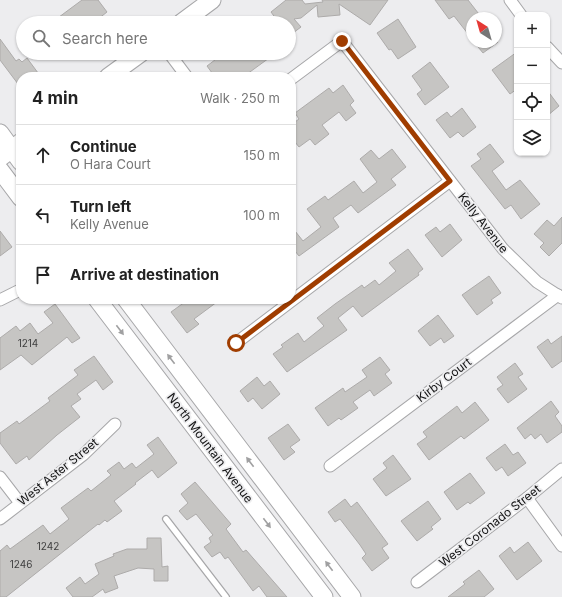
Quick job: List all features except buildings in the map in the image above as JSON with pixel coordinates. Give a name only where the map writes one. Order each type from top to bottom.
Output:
[{"type":"main road","points":[[190,16],[212,0]]},
{"type":"main road","points":[[115,72],[131,60]]},
{"type":"main road","points":[[0,133],[13,153]]},
{"type":"main road","points":[[0,170],[16,191]]},
{"type":"main road","name":"North Mountain Avenue","points":[[101,304],[324,597]]},
{"type":"main road","name":"North Mountain Avenue","points":[[130,304],[352,597]]},
{"type":"street","points":[[513,1],[519,12]]},
{"type":"street","name":"Kelly Avenue","points":[[296,76],[342,41],[508,255],[537,282],[560,296]]},
{"type":"street","points":[[548,48],[562,63]]},
{"type":"street","points":[[174,60],[183,72]]},
{"type":"street","points":[[296,298],[450,181]]},
{"type":"street","points":[[0,300],[16,292]]},
{"type":"street","name":"Kirby Court","points":[[330,466],[560,296]]},
{"type":"street","points":[[236,343],[288,304]]},
{"type":"street","name":"West Aster Street","points":[[0,519],[83,455],[115,424]]},
{"type":"street","name":"West Coronado Street","points":[[417,582],[527,498],[562,469]]},
{"type":"street","points":[[0,477],[20,503]]},
{"type":"street","points":[[527,498],[562,546]]},
{"type":"lane","points":[[166,519],[226,597]]},
{"type":"route","points":[[236,343],[450,181],[342,41]]}]
